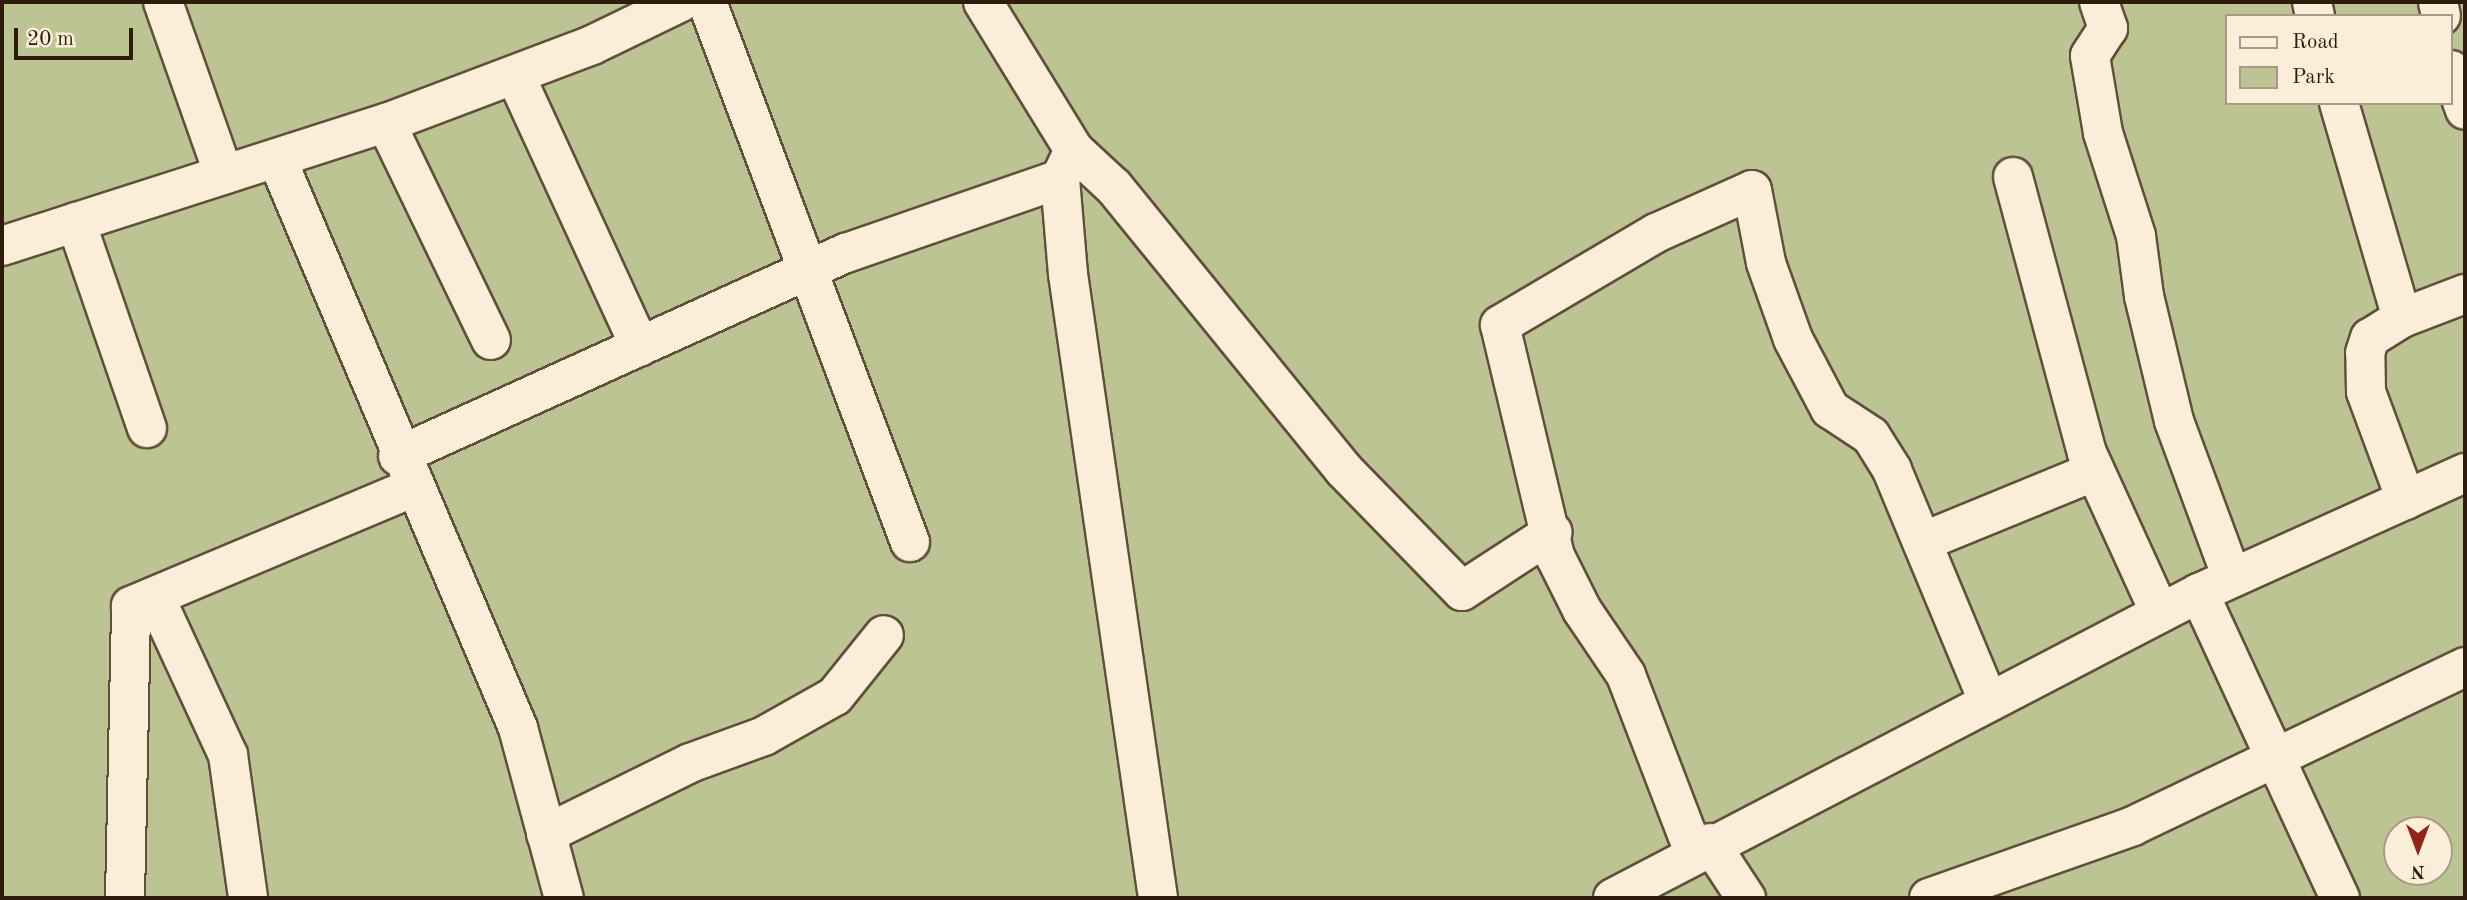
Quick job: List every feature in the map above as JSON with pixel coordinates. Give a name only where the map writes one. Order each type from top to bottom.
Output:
[{"type":"street","points":[[163,2],[224,175]]},
{"type":"street","points":[[2,246],[386,123],[515,75],[681,2]]},
{"type":"street","points":[[706,2],[910,542]]},
{"type":"street","points":[[983,2],[1067,164],[1068,274],[1158,898]]},
{"type":"street","points":[[2099,2],[2108,28],[2090,56],[2103,133],[2136,236],[2144,296],[2216,585],[2278,758],[2339,898]]},
{"type":"street","points":[[515,75],[640,347]]},
{"type":"street","points":[[2453,76],[2465,110]]},
{"type":"street","points":[[2340,105],[2402,318]]},
{"type":"street","points":[[386,123],[491,340]]},
{"type":"street","points":[[276,159],[377,392],[405,472],[518,728],[564,898]]},
{"type":"street","points":[[125,898],[131,606],[155,597],[405,472],[640,347],[808,270],[1067,164],[1114,187],[1344,470],[1462,591],[1553,532]]},
{"type":"street","points":[[2013,177],[2093,472],[2160,613]]},
{"type":"street","points":[[1746,898],[1703,849],[1626,675],[1583,610],[1555,556],[1553,532],[1500,324],[1656,233],[1752,190],[1766,263],[1793,339],[1830,409],[1871,436],[1922,542],[1988,701]]},
{"type":"street","points":[[76,222],[148,428]]},
{"type":"street","points":[[2406,500],[2366,391],[2371,338],[2402,318],[2465,294]]},
{"type":"street","points":[[1922,542],[2093,472]]},
{"type":"street","points":[[1613,898],[2216,585],[2465,473]]},
{"type":"street","points":[[155,597],[228,755],[248,898]]},
{"type":"street","points":[[546,834],[690,764],[764,736],[835,696],[884,635]]},
{"type":"street","points":[[1928,898],[2133,826],[2465,667]]},
{"type":"green space","points":[[2,2],[2465,2],[2465,898],[2,898]]}]
